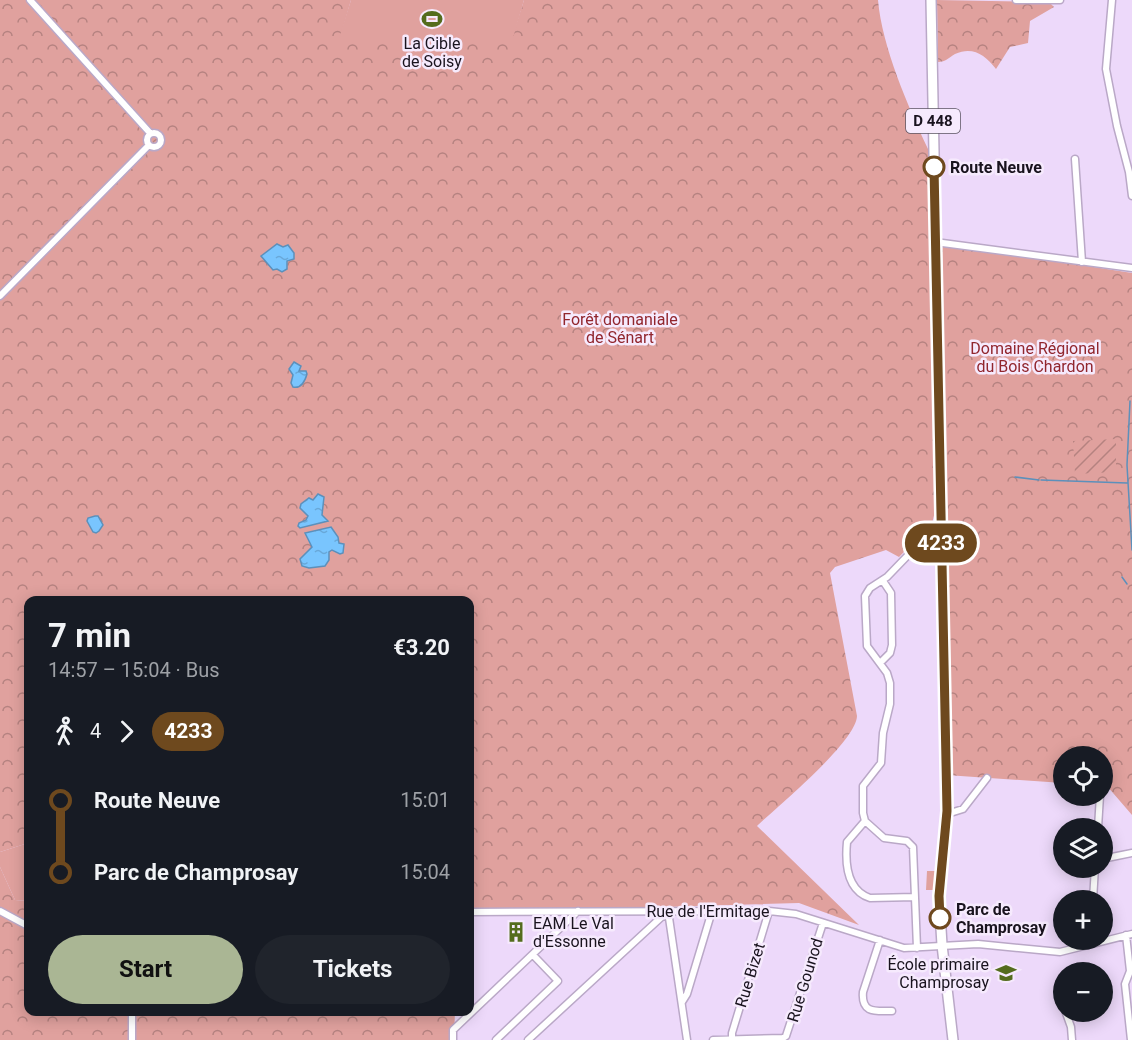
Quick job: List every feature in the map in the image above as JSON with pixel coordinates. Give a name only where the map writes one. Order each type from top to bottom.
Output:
[{"type":"main road","name":"D 448","points":[[932,0],[947,814],[939,896],[953,1040]]},
{"type":"street","points":[[30,0],[150,133],[158,133],[161,140],[158,146],[149,145]]},
{"type":"street","points":[[1016,0],[1060,0]]},
{"type":"street","points":[[1112,0],[1107,69],[1132,196]]},
{"type":"street","points":[[149,145],[146,139],[150,133]]},
{"type":"street","points":[[0,296],[149,145]]},
{"type":"street","points":[[1075,159],[1082,262]]},
{"type":"street","points":[[935,242],[1132,268]]},
{"type":"street","points":[[917,948],[913,847],[907,841],[884,838],[865,821],[863,813],[863,786],[881,763],[883,733],[889,710],[889,678],[867,646],[865,596],[870,588],[883,581],[941,521]]},
{"type":"street","points":[[880,663],[890,653],[892,645],[891,592],[883,581]]},
{"type":"street","points":[[947,814],[963,809],[987,778]]},
{"type":"street","points":[[865,821],[847,842],[848,875],[853,886],[870,898],[915,897]]},
{"type":"street","points":[[1113,857],[1132,853]]},
{"type":"street","points":[[0,911],[24,924]]},
{"type":"street","points":[[474,1010],[578,911]]},
{"type":"street","points":[[668,911],[687,1040]]},
{"type":"street","points":[[528,1040],[668,911]]},
{"type":"street","points":[[681,1003],[687,994],[712,911]]},
{"type":"street","name":"Rue de l'Ermitage","points":[[474,912],[769,911],[796,914],[904,948],[978,944],[1060,952],[1066,950]]},
{"type":"street","name":"Rue Bizet","points":[[732,1040],[732,1033],[769,911]]},
{"type":"street","name":"Rue Gounod","points":[[732,1040],[786,1036],[823,923]]},
{"type":"street","points":[[1129,935],[1130,971],[1125,984],[1131,1040]]},
{"type":"street","name":"Rue de l'Ermitage","points":[[1113,938],[1129,935]]},
{"type":"street","points":[[880,940],[862,1000],[868,1009],[873,1011],[892,1011]]},
{"type":"street","points":[[496,1040],[558,981],[533,955]]},
{"type":"street","points":[[132,1016],[132,1040]]},
{"type":"street","points":[[453,1040],[453,1030],[468,1016]]},
{"type":"street","points":[[1069,1022],[1072,1040]]},
{"type":"street","points":[[713,1040],[732,1040]]},
{"type":"green space","name":"Forêt domaniale de Sénart","points":[[0,0],[351,0],[340,38],[512,38],[524,0],[878,0],[880,18],[890,56],[928,149],[936,508],[932,523],[899,557],[886,550],[835,567],[830,573],[857,716],[844,741],[830,757],[757,826],[859,925],[799,903],[474,913],[474,596],[24,596],[24,844],[0,852]]},
{"type":"green space","name":"La Cible de Soisy","points":[[351,0],[524,0],[513,38],[339,38]]},
{"type":"green space","points":[[937,0],[1049,2],[1054,7],[1030,21],[1028,43],[1010,47],[996,69],[983,56],[967,51],[938,62]]},
{"type":"green space","name":"Domaine Régional du Bois Chardon","points":[[935,242],[1132,273],[1132,815],[1113,793],[1113,746],[1053,746],[1053,782],[946,775]]},
{"type":"green space","points":[[1116,439],[1116,472],[1075,474],[1073,441]]},
{"type":"green space","points":[[24,844],[24,901],[15,900],[0,867],[0,852]]},
{"type":"green space","points":[[0,867],[15,900],[24,901],[24,1016],[455,1016],[454,1040],[0,1040]]},
{"type":"green space","points":[[927,871],[935,871],[935,890],[926,890]]},
{"type":"water","points":[[277,244],[283,247],[288,245],[294,253],[294,259],[287,261],[287,269],[282,272],[277,269],[273,270],[261,256]]},
{"type":"water","points":[[294,362],[301,366],[299,371],[306,371],[307,374],[298,387],[293,387],[291,383],[293,375],[289,369]]},
{"type":"water","points":[[318,494],[324,497],[322,515],[328,521],[300,528],[299,523],[306,520],[308,516],[300,508],[301,504],[309,498],[313,500]]},
{"type":"water","points":[[98,516],[103,525],[96,533],[87,521],[88,518]]},
{"type":"water","points":[[331,527],[339,543],[344,544],[343,553],[332,550],[329,552],[329,560],[325,566],[309,568],[302,566],[300,559],[312,547],[305,533]]},
{"type":"waterway","points":[[1130,401],[1127,465],[1132,550]]},
{"type":"waterway","points":[[1015,477],[1039,480]]},
{"type":"waterway","points":[[1041,480],[1127,483]]},
{"type":"waterway","points":[[1122,577],[1127,584]]},
{"type":"bus line","name":"4233","points":[[934,167],[947,811],[939,896],[940,918]]},
{"type":"place","name":"La Cible de Soisy","points":[[432,19]]},
{"type":"place","name":"Route Neuve","points":[[934,167]]},
{"type":"place","name":"Parc de Champrosay","points":[[940,918]]},
{"type":"place","name":"EAM Le Val d'Essonne","points":[[516,932]]},
{"type":"place","name":"École primaire Champrosay","points":[[1006,973]]}]
